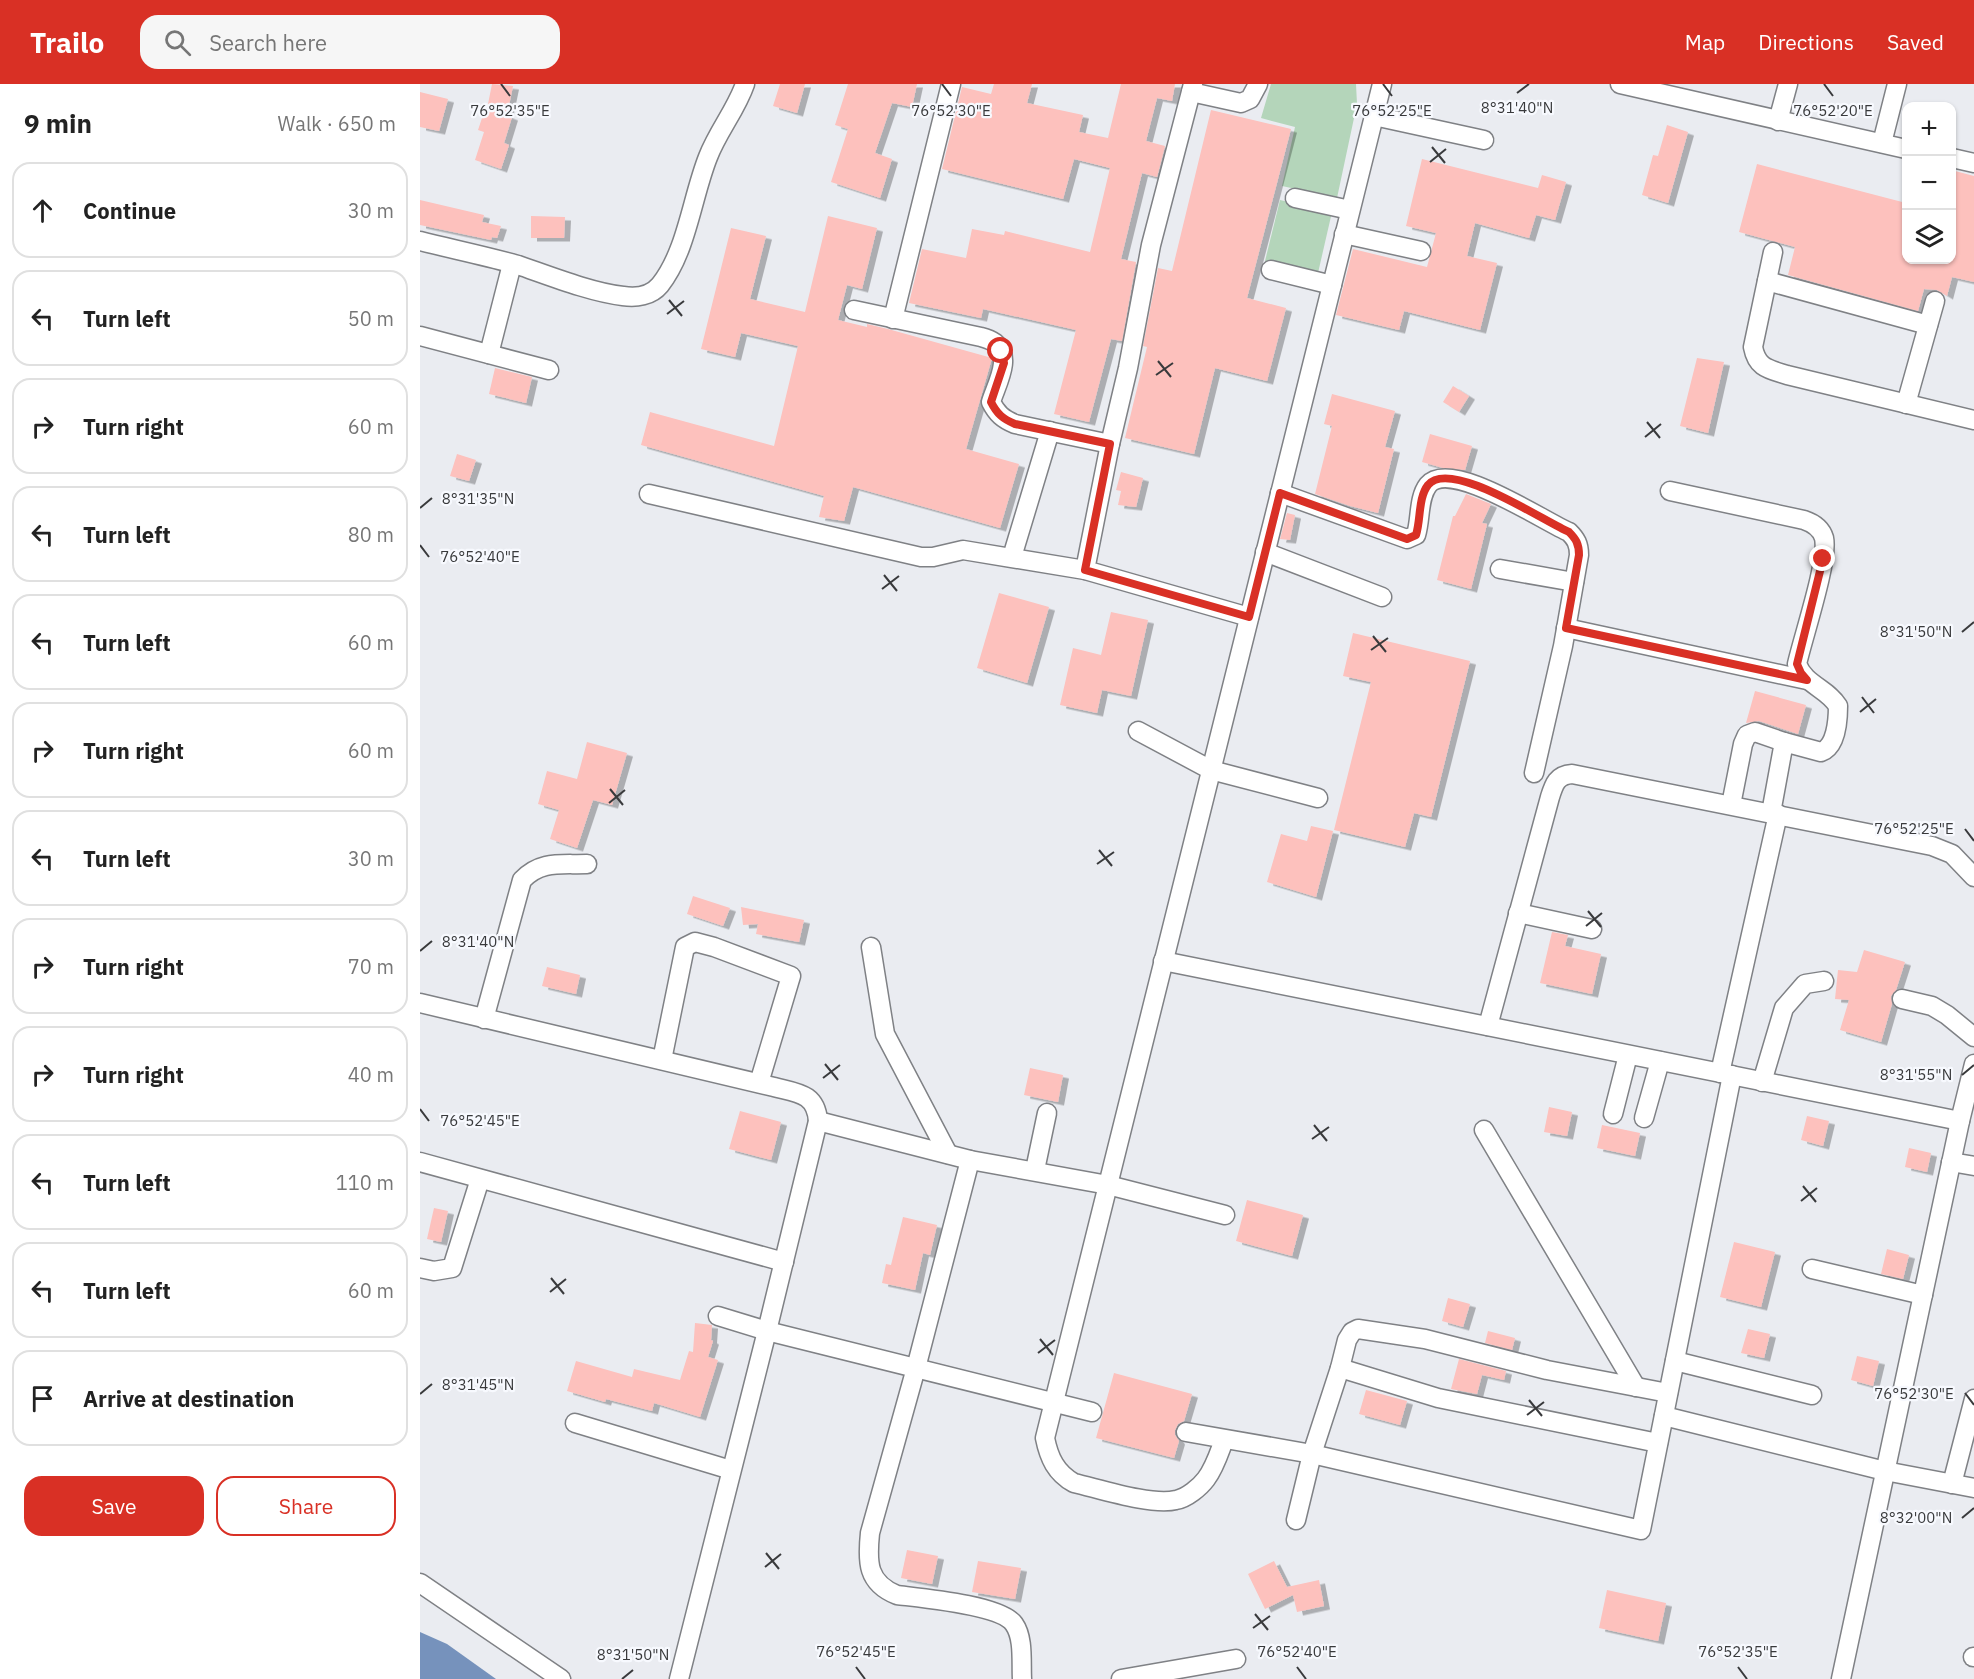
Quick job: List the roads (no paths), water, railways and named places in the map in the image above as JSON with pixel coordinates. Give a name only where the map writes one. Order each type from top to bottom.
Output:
[{"type":"street","points":[[420,241],[512,264],[606,293],[624,297],[643,296],[658,287],[669,272],[708,156],[739,101],[745,84]]},
{"type":"street","points":[[893,319],[951,84]]},
{"type":"street","points":[[1085,570],[1128,368],[1151,245],[1192,88],[1241,104],[1250,99],[1258,84]]},
{"type":"street","points":[[1224,1440],[1212,1469],[1195,1490],[1177,1500],[1156,1501],[1074,1483],[1062,1476],[1053,1464],[1045,1438],[1382,84]]},
{"type":"street","points":[[1620,84],[1902,148]]},
{"type":"street","points":[[1778,121],[1788,84]]},
{"type":"street","points":[[1882,143],[1897,84]]},
{"type":"street","points":[[1374,116],[1484,140]]},
{"type":"street","points":[[1956,159],[1974,163]]},
{"type":"street","points":[[1295,198],[1350,210]]},
{"type":"street","points":[[1344,234],[1421,251]]},
{"type":"street","points":[[1773,252],[1754,347],[1755,358],[1761,365],[1787,375],[1974,420]]},
{"type":"street","points":[[489,354],[512,264]]},
{"type":"street","points":[[1271,270],[1332,285]]},
{"type":"street","points":[[1767,281],[1928,325]]},
{"type":"street","points":[[1906,404],[1935,301]]},
{"type":"street","points":[[854,310],[981,337],[995,343],[1001,351],[1004,363],[991,402],[996,412],[1015,424],[1110,444]]},
{"type":"street","points":[[420,336],[549,370]]},
{"type":"street","points":[[1012,557],[1050,431]]},
{"type":"street","points":[[1280,493],[1407,539],[1416,535],[1423,493],[1430,482],[1446,478],[1457,479],[1483,488],[1569,532],[1576,538],[1579,546],[1566,628],[1534,773]]},
{"type":"street","points":[[1670,491],[1804,520],[1820,530],[1823,537],[1823,559],[1797,664],[1807,680],[1826,693],[1838,706],[1831,744],[1827,750],[1821,752],[1755,732],[1747,735],[1743,744],[1731,805]]},
{"type":"street","points":[[649,494],[921,557],[933,557],[963,549],[1085,570],[1249,617]]},
{"type":"street","points":[[1265,552],[1382,597]]},
{"type":"street","points":[[1500,569],[1574,582]]},
{"type":"street","points":[[1566,628],[1807,680]]},
{"type":"street","points":[[1138,731],[1211,770],[1318,798]]},
{"type":"street","points":[[1186,1432],[1312,1454],[1641,1530],[1675,1361],[1775,814],[1784,742]]},
{"type":"street","points":[[1488,1026],[1550,797],[1559,777],[1572,774],[1932,846],[1952,854],[1974,877]]},
{"type":"street","points":[[484,1019],[522,880],[532,870],[548,865],[587,864]]},
{"type":"street","points":[[1518,913],[1592,929]]},
{"type":"street","points":[[662,1060],[685,947],[695,942],[791,976],[759,1083]]},
{"type":"street","points":[[871,947],[885,1034],[948,1154]]},
{"type":"street","points":[[1164,961],[1960,1121]]},
{"type":"street","points":[[1762,1082],[1784,1008],[1805,984],[1824,981]]},
{"type":"street","points":[[1902,999],[1932,1006],[1974,1037]]},
{"type":"street","points":[[420,1003],[800,1094],[810,1099],[817,1111],[818,1121],[784,1262],[679,1679]]},
{"type":"street","points":[[1613,1114],[1628,1054]]},
{"type":"street","points":[[1644,1118],[1660,1061]]},
{"type":"street","points":[[1841,1679],[1974,1064]]},
{"type":"street","points":[[1035,1170],[1047,1113]]},
{"type":"street","points":[[818,1121],[970,1160],[1108,1185],[1225,1215]]},
{"type":"street","points":[[1484,1130],[1636,1387]]},
{"type":"street","points":[[970,1160],[870,1533],[869,1567],[876,1581],[886,1590],[897,1595],[991,1610],[1006,1616],[1014,1624],[1019,1635],[1027,1678]]},
{"type":"street","points":[[420,1162],[784,1262]]},
{"type":"street","points":[[1951,1162],[1974,1166]]},
{"type":"street","points":[[420,1268],[435,1271],[452,1268],[480,1179]]},
{"type":"street","points":[[1812,1269],[1923,1295]]},
{"type":"street","points":[[718,1316],[767,1331],[1092,1412]]},
{"type":"street","points":[[1296,1520],[1312,1454],[1347,1340],[1352,1332],[1358,1329],[1425,1339],[1546,1370],[1668,1393]]},
{"type":"street","points":[[1675,1361],[1812,1395]]},
{"type":"street","points":[[1340,1368],[1438,1398],[1658,1443]]},
{"type":"street","points":[[1952,1484],[1974,1399]]},
{"type":"street","points":[[1664,1416],[1885,1471],[1974,1488]]},
{"type":"street","points":[[575,1423],[731,1470]]},
{"type":"street","points":[[420,1583],[561,1679]]},
{"type":"street","points":[[1121,1679],[1236,1659]]},
{"type":"water","points":[[420,1632],[447,1644],[496,1679],[420,1679]]}]
